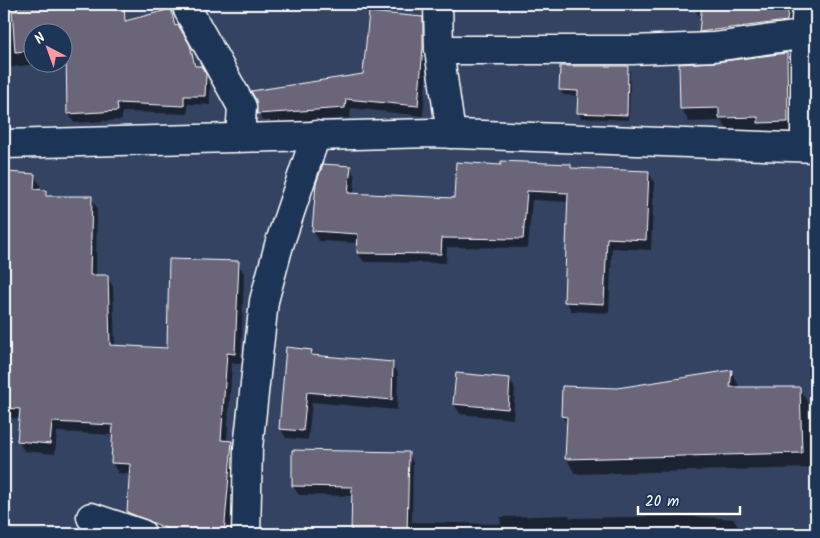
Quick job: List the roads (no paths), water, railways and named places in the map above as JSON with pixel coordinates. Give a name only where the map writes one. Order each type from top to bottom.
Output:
[{"type":"street","points":[[438,4],[439,50],[451,134]]},
{"type":"street","points":[[4,144],[316,135],[451,134],[810,148],[810,34],[807,4]]},
{"type":"street","points":[[188,10],[242,106],[240,138]]},
{"type":"street","points":[[439,50],[632,50],[714,47],[810,34]]},
{"type":"street","points":[[246,534],[248,448],[264,301],[279,245],[316,135]]},
{"type":"street","points":[[91,517],[142,534]]}]
